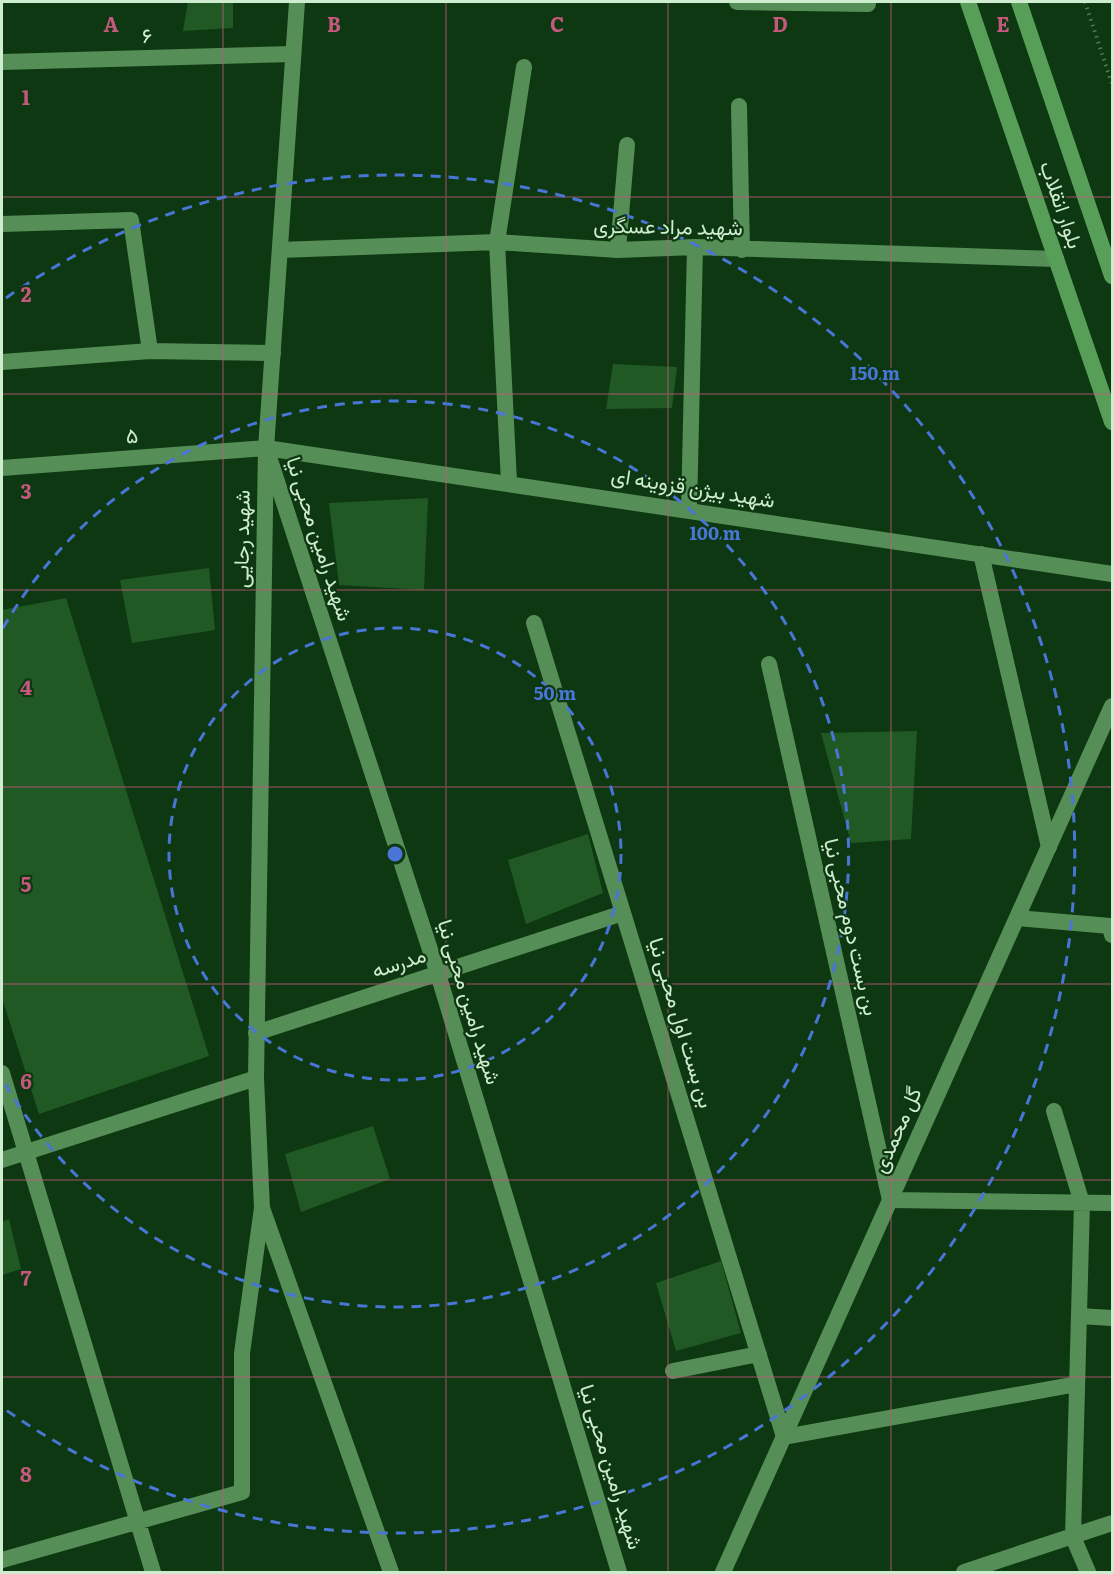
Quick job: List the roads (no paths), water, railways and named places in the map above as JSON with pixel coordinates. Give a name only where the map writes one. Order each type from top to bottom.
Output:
[{"type":"main road","name":"بلوار انقلاب","points":[[969,2],[1113,422]]},
{"type":"main road","name":"بلوار انقلاب","points":[[1019,2],[1113,276]]},
{"type":"street","name":"شهید رجایی","points":[[262,1208],[256,1033],[266,448],[297,2]]},
{"type":"street","points":[[737,2],[868,4]]},
{"type":"street","name":"۶","points":[[2,62],[293,54]]},
{"type":"street","points":[[509,482],[497,242],[524,67]]},
{"type":"street","points":[[739,106],[742,250]]},
{"type":"street","points":[[618,250],[627,145]]},
{"type":"street","points":[[2,224],[131,220],[150,351]]},
{"type":"street","name":"شهید مراد عسگری","points":[[280,250],[497,242],[618,250],[695,247],[1056,259]]},
{"type":"street","points":[[689,510],[695,247]]},
{"type":"street","points":[[2,362],[150,351],[273,353]]},
{"type":"street","name":"شهید بیژن قزوینه ای","points":[[266,448],[509,482],[1113,574]]},
{"type":"street","name":"۵","points":[[2,468],[266,448]]},
{"type":"street","name":"شهید رامین محبی نیا","points":[[266,448],[438,974],[619,1572]]},
{"type":"street","points":[[981,554],[1049,847]]},
{"type":"street","name":"بن بست اول محبی نیا","points":[[534,623],[784,1437]]},
{"type":"street","name":"بن بست دوم محبی نیا","points":[[768,663],[890,1200]]},
{"type":"street","name":"گل محمدی","points":[[723,1572],[1113,706]]},
{"type":"street","name":"مدرسه","points":[[256,1033],[623,913]]},
{"type":"street","points":[[1017,918],[1110,927],[1113,935]]},
{"type":"street","points":[[2,1073],[153,1572]]},
{"type":"street","points":[[2,1160],[256,1078]]},
{"type":"street","points":[[1054,1111],[1082,1203],[1073,1537],[1088,1572]]},
{"type":"street","points":[[890,1200],[1113,1203]]},
{"type":"street","points":[[2,1560],[242,1492],[242,1353],[262,1208]]},
{"type":"street","points":[[262,1208],[391,1572]]},
{"type":"street","points":[[1079,1316],[1113,1318]]},
{"type":"street","points":[[674,1371],[759,1354]]},
{"type":"street","points":[[784,1437],[1077,1384]]},
{"type":"street","points":[[964,1572],[1113,1523]]}]
